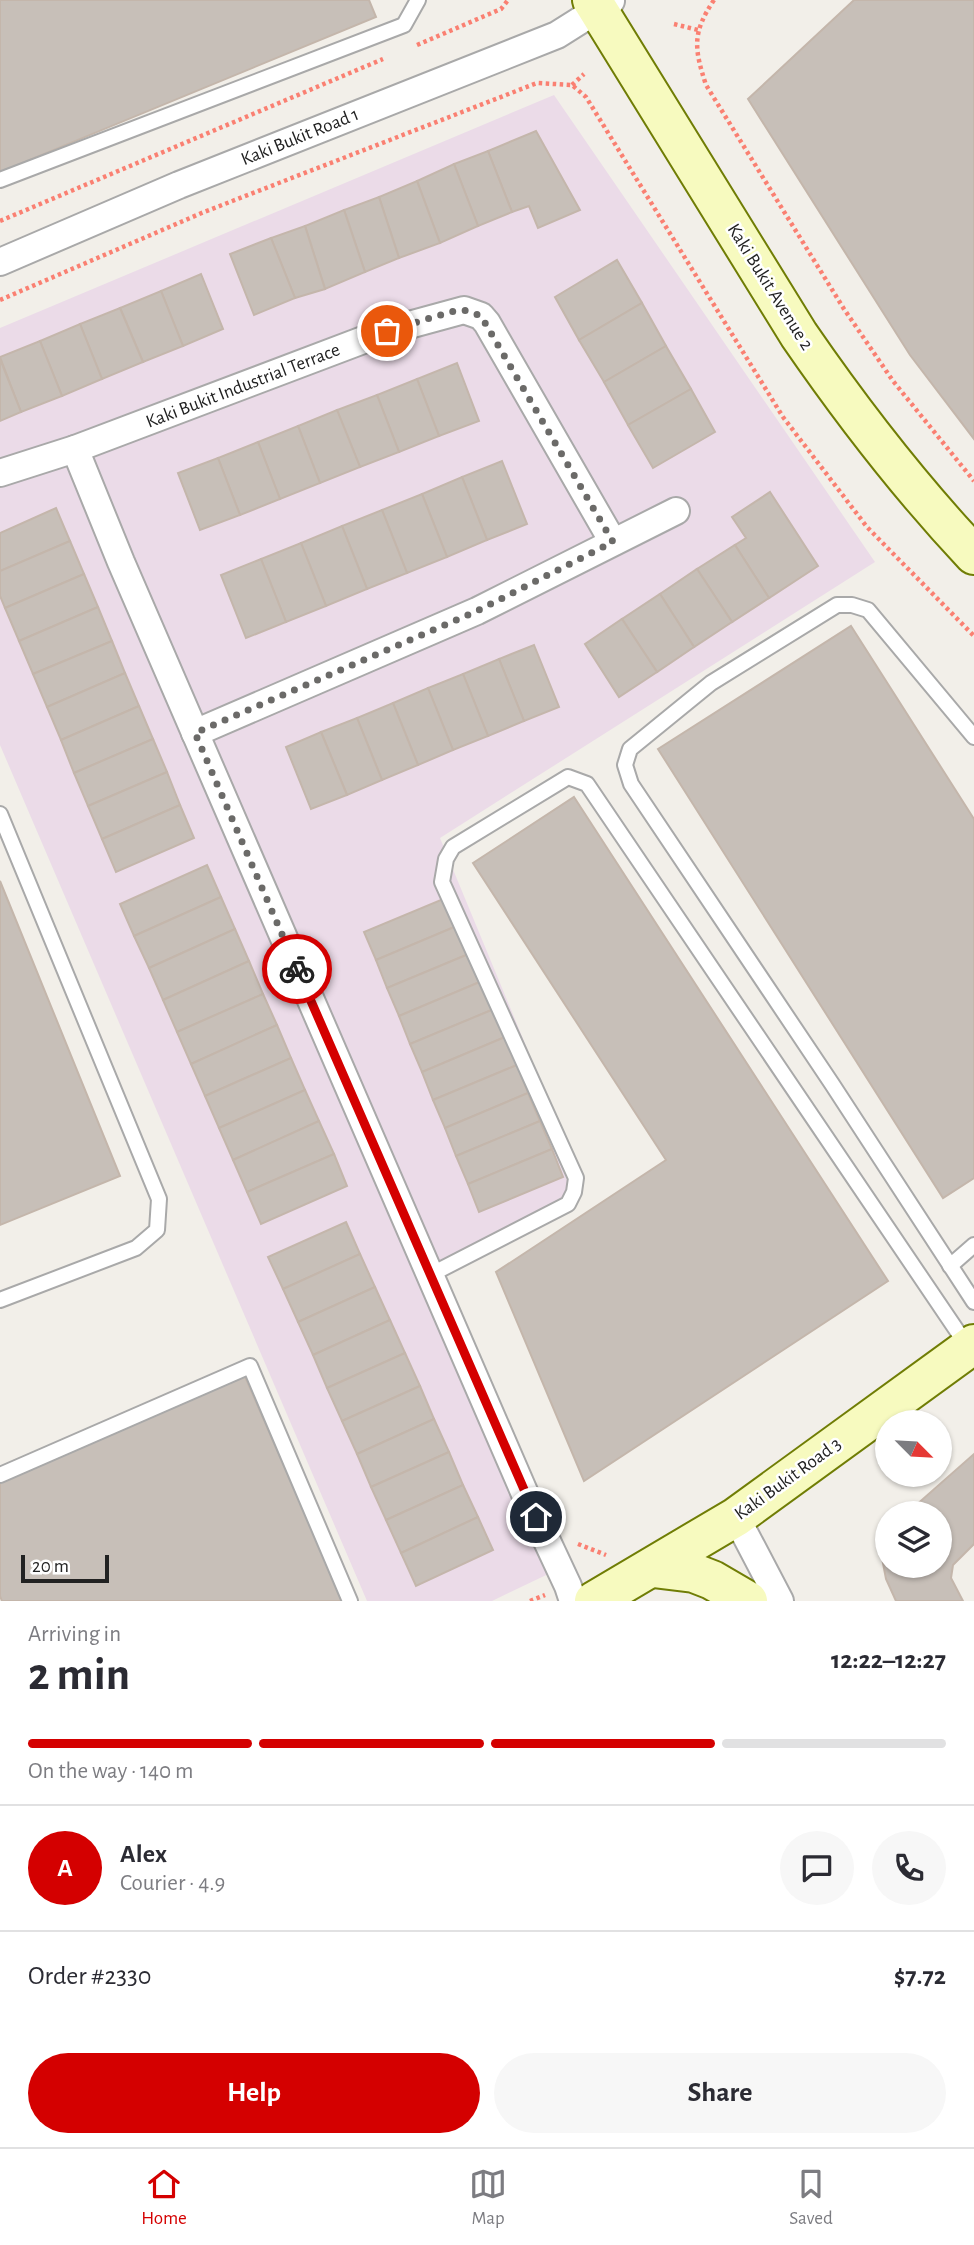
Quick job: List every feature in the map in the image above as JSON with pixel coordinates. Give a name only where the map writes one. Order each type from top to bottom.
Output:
[{"type":"street","name":"Kaki Bukit Road 1","points":[[0,262],[179,185],[557,35],[601,3]]},
{"type":"street","name":"Kaki Bukit Avenue 2","points":[[601,3],[806,346],[936,514],[974,555]]},
{"type":"street","name":"Kaki Bukit Industrial Terrace","points":[[0,473],[75,449],[387,331],[464,310],[481,316],[487,323],[613,542]]},
{"type":"street","points":[[75,449],[195,733],[573,1601]]},
{"type":"street","points":[[195,733],[477,611],[676,511]]},
{"type":"street","name":"Kaki Bukit Road 3","points":[[594,1601],[736,1517],[971,1346]]},
{"type":"street","points":[[736,1517],[780,1601]]},
{"type":"street","points":[[653,1567],[694,1573],[748,1601]]},
{"type":"lane","points":[[0,180],[404,25],[418,0]]},
{"type":"lane","points":[[974,737],[868,610],[852,605],[837,605],[711,683],[630,748],[625,765],[631,784],[974,1302]]},
{"type":"lane","points":[[430,1275],[568,1205],[574,1192],[576,1178],[442,882],[446,859],[453,847],[568,777],[587,784],[971,1346]]},
{"type":"lane","points":[[0,814],[159,1199],[157,1230],[136,1248],[0,1300]]},
{"type":"lane","points":[[950,1266],[974,1245]]},
{"type":"lane","points":[[0,1475],[250,1366],[350,1601]]},
{"type":"path","points":[[411,47],[501,9],[508,0]]},
{"type":"path","points":[[714,0],[698,30],[696,57],[706,85],[879,361],[974,481]]},
{"type":"path","points":[[674,24],[698,30]]},
{"type":"path","points":[[0,221],[386,58]]},
{"type":"path","points":[[572,85],[584,74]]},
{"type":"path","points":[[0,300],[204,212],[537,83],[572,85],[586,97],[783,416],[867,527],[974,636]]},
{"type":"shaded area","points":[[554,95],[875,562],[440,838],[584,1186],[443,1268],[565,1566],[492,1601],[367,1601],[0,745],[0,328]]},
{"type":"building","points":[[0,0],[369,0],[376,17],[0,172]]},
{"type":"building","points":[[854,0],[974,0],[974,439],[910,355],[748,99]]},
{"type":"building","points":[[536,131],[580,210],[538,228],[529,206],[512,212],[488,151]]},
{"type":"building","points":[[488,151],[512,212],[478,226],[454,164]]},
{"type":"building","points":[[454,164],[478,226],[440,243],[417,181]]},
{"type":"building","points":[[417,181],[440,243],[399,258],[379,197]]},
{"type":"building","points":[[379,197],[399,258],[365,272],[344,210]]},
{"type":"building","points":[[344,210],[365,272],[325,289],[305,226]]},
{"type":"building","points":[[305,226],[325,289],[295,298],[271,238]]},
{"type":"building","points":[[271,238],[295,298],[254,315],[230,254]]},
{"type":"building","points":[[617,260],[642,303],[579,340],[555,297]]},
{"type":"building","points":[[201,274],[223,329],[183,346],[161,291]]},
{"type":"building","points":[[161,291],[183,346],[143,362],[120,308]]},
{"type":"building","points":[[642,303],[666,346],[604,382],[579,340]]},
{"type":"building","points":[[120,308],[143,362],[102,379],[80,324]]},
{"type":"building","points":[[80,324],[102,379],[62,396],[40,341]]},
{"type":"building","points":[[40,341],[62,396],[21,412],[0,357]]},
{"type":"building","points":[[666,346],[691,389],[628,425],[604,382]]},
{"type":"building","points":[[0,359],[21,412],[0,421]]},
{"type":"building","points":[[457,363],[479,421],[439,436],[417,379]]},
{"type":"building","points":[[417,379],[439,436],[399,452],[377,395]]},
{"type":"building","points":[[691,389],[715,432],[653,468],[628,425]]},
{"type":"building","points":[[377,395],[399,452],[360,467],[337,410]]},
{"type":"building","points":[[337,410],[360,467],[320,483],[298,426]]},
{"type":"building","points":[[298,426],[320,483],[280,499],[258,442]]},
{"type":"building","points":[[258,442],[280,499],[240,515],[218,458]]},
{"type":"building","points":[[218,458],[240,515],[200,530],[178,473]]},
{"type":"building","points":[[502,461],[527,524],[487,540],[462,477]]},
{"type":"building","points":[[462,477],[487,540],[447,557],[422,494]]},
{"type":"building","points":[[770,492],[818,566],[769,598],[735,545],[746,538],[732,517]]},
{"type":"building","points":[[422,494],[447,557],[407,573],[382,510]]},
{"type":"building","points":[[56,508],[70,541],[0,571],[0,533]]},
{"type":"building","points":[[382,510],[407,573],[367,589],[342,526]]},
{"type":"building","points":[[342,526],[367,589],[326,606],[301,543]]},
{"type":"building","points":[[70,541],[84,574],[5,608],[0,596],[0,571]]},
{"type":"building","points":[[301,543],[326,606],[286,622],[261,559]]},
{"type":"building","points":[[735,545],[769,598],[732,622],[697,569]]},
{"type":"building","points":[[261,559],[286,622],[246,638],[221,575]]},
{"type":"building","points":[[697,569],[732,622],[694,647],[660,594]]},
{"type":"building","points":[[84,574],[98,607],[19,641],[5,608]]},
{"type":"building","points":[[660,594],[694,647],[657,672],[622,619]]},
{"type":"building","points":[[98,607],[112,641],[33,674],[19,641]]},
{"type":"building","points":[[622,619],[657,672],[619,697],[585,644]]},
{"type":"building","points":[[851,626],[974,819],[974,1178],[943,1198],[658,749]]},
{"type":"building","points":[[112,641],[125,673],[47,707],[33,674]]},
{"type":"building","points":[[534,645],[559,707],[524,721],[499,659]]},
{"type":"building","points":[[499,659],[524,721],[488,736],[463,674]]},
{"type":"building","points":[[125,673],[139,706],[61,740],[47,707]]},
{"type":"building","points":[[463,674],[488,736],[453,750],[428,688]]},
{"type":"building","points":[[428,688],[453,750],[418,765],[393,703]]},
{"type":"building","points":[[393,703],[418,765],[382,780],[357,718]]},
{"type":"building","points":[[139,706],[153,739],[74,773],[61,740]]},
{"type":"building","points":[[357,718],[382,780],[347,795],[321,732]]},
{"type":"building","points":[[321,732],[347,795],[311,809],[286,747]]},
{"type":"building","points":[[153,739],[167,772],[88,806],[74,773]]},
{"type":"building","points":[[167,772],[180,805],[102,839],[88,806]]},
{"type":"building","points":[[574,797],[888,1281],[584,1481],[496,1272],[666,1160],[473,863]]},
{"type":"building","points":[[180,805],[194,838],[116,872],[102,839]]},
{"type":"building","points":[[207,865],[221,897],[134,936],[120,904]]},
{"type":"building","points":[[0,881],[120,1176],[0,1225]]},
{"type":"building","points":[[221,897],[235,929],[149,968],[134,936]]},
{"type":"building","points":[[448,897],[459,925],[376,960],[364,932]]},
{"type":"building","points":[[459,925],[471,953],[387,988],[376,960]]},
{"type":"building","points":[[235,929],[249,961],[163,1000],[149,968]]},
{"type":"building","points":[[471,953],[482,981],[399,1016],[387,988]]},
{"type":"building","points":[[249,961],[263,994],[177,1032],[163,1000]]},
{"type":"building","points":[[482,981],[494,1009],[410,1044],[399,1016]]},
{"type":"building","points":[[263,994],[277,1025],[191,1064],[177,1032]]},
{"type":"building","points":[[494,1009],[505,1037],[422,1072],[410,1044]]},
{"type":"building","points":[[277,1025],[291,1058],[205,1096],[191,1064]]},
{"type":"building","points":[[505,1037],[517,1065],[433,1100],[422,1072]]},
{"type":"building","points":[[291,1058],[305,1090],[219,1128],[205,1096]]},
{"type":"building","points":[[517,1065],[528,1093],[445,1128],[433,1100]]},
{"type":"building","points":[[305,1090],[319,1121],[233,1160],[219,1128]]},
{"type":"building","points":[[528,1093],[540,1121],[456,1156],[445,1128]]},
{"type":"building","points":[[319,1121],[334,1154],[247,1192],[233,1160]]},
{"type":"building","points":[[540,1121],[552,1149],[468,1184],[456,1156]]},
{"type":"building","points":[[552,1149],[563,1177],[479,1212],[468,1184]]},
{"type":"building","points":[[334,1154],[347,1186],[261,1224],[247,1192]]},
{"type":"building","points":[[346,1222],[360,1254],[283,1289],[268,1257]]},
{"type":"building","points":[[360,1254],[375,1287],[298,1322],[283,1289]]},
{"type":"building","points":[[375,1287],[390,1320],[313,1355],[298,1322]]},
{"type":"building","points":[[390,1320],[405,1353],[327,1388],[313,1355]]},
{"type":"building","points":[[405,1353],[420,1386],[342,1421],[327,1388]]},
{"type":"building","points":[[243,1372],[343,1601],[2,1601],[0,1481]]},
{"type":"building","points":[[420,1386],[434,1419],[357,1454],[342,1421]]},
{"type":"building","points":[[434,1419],[449,1452],[371,1487],[357,1454]]},
{"type":"building","points":[[449,1452],[463,1485],[386,1520],[371,1487]]},
{"type":"building","points":[[974,1454],[974,1544],[953,1565],[952,1572],[952,1501],[921,1501],[935,1488],[952,1488],[952,1473]]},
{"type":"building","points":[[463,1485],[478,1517],[401,1553],[386,1520]]},
{"type":"building","points":[[478,1517],[493,1550],[416,1586],[401,1553]]},
{"type":"building","points":[[951,1578],[963,1601],[896,1601],[886,1579]]},
{"type":"way so far","points":[[297,969],[195,733],[477,611],[613,542],[481,316],[464,310],[454,311],[387,331]]},
{"type":"route","points":[[297,969],[536,1517]]}]
